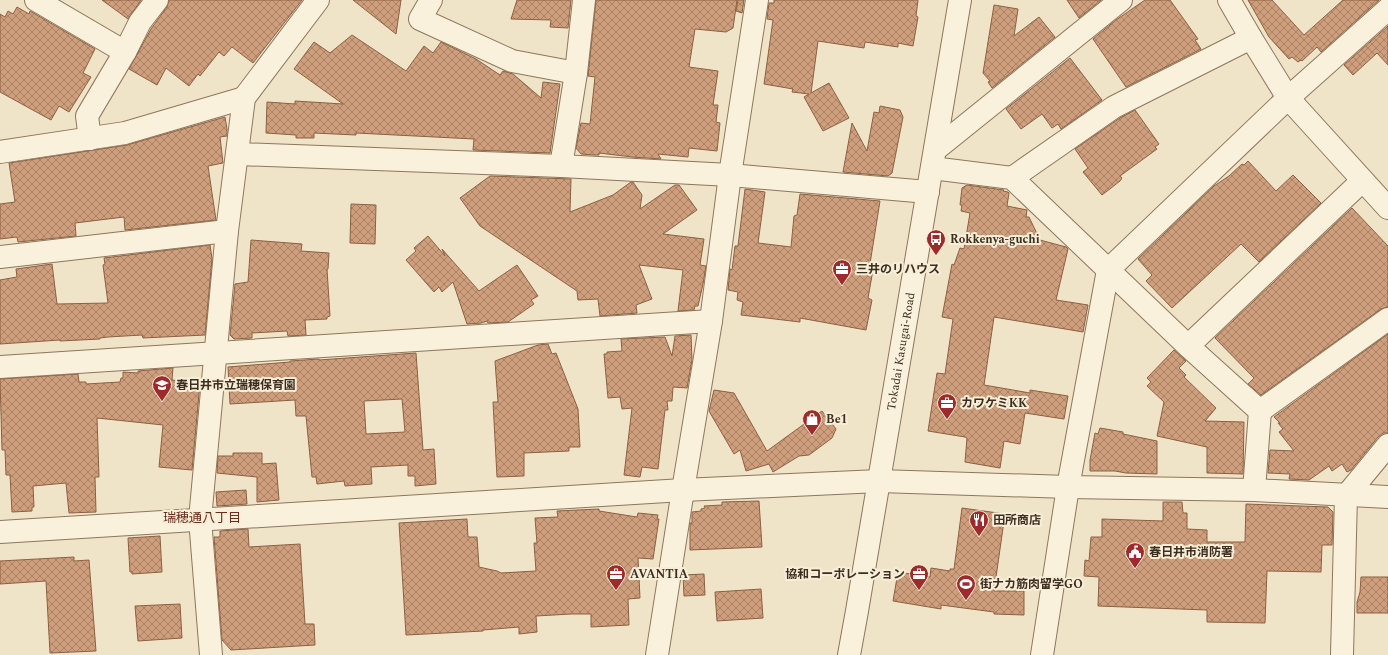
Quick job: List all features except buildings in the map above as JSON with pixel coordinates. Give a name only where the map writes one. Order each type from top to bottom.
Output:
[{"type":"street","points":[[36,0],[125,52]]},
{"type":"street","points":[[90,139],[87,116],[125,52],[140,22],[157,0]]},
{"type":"street","points":[[211,655],[200,519],[227,231],[244,98],[318,0]]},
{"type":"street","points":[[431,0],[420,18],[512,61],[576,73]]},
{"type":"street","points":[[561,166],[576,73],[584,0]]},
{"type":"street","points":[[657,655],[711,321],[730,175],[757,0]]},
{"type":"street","name":"Tokadai Kasugai-Road","points":[[849,655],[960,0]]},
{"type":"street","points":[[933,159],[1121,0]]},
{"type":"street","points":[[1229,0],[1288,98],[1388,208]]},
{"type":"street","points":[[1042,655],[1068,487],[1108,270],[1288,98],[1388,9]]},
{"type":"street","points":[[1012,178],[1114,107],[1251,38]]},
{"type":"street","points":[[0,152],[125,133],[244,98]]},
{"type":"street","points":[[238,154],[561,166],[730,175],[928,192]]},
{"type":"street","points":[[933,159],[1012,178],[1188,346],[1260,411]]},
{"type":"street","points":[[1188,346],[1362,181]]},
{"type":"street","points":[[0,256],[227,231]]},
{"type":"street","points":[[1254,490],[1260,411],[1388,319]]},
{"type":"street","points":[[0,367],[711,321]]},
{"type":"street","points":[[1342,655],[1346,496],[1388,445]]},
{"type":"street","points":[[0,532],[683,490],[879,481],[1068,487],[1254,490],[1388,498]]},
{"type":"place","name":"Rokkenya-guchi","points":[[936,256]]},
{"type":"place","name":"三井のリハウス","points":[[842,286]]},
{"type":"place","name":"春日井市立瑞穂保育園","points":[[162,402]]},
{"type":"place","name":"カワケミKK","points":[[947,420]]},
{"type":"place","name":"Be1","points":[[812,436]]},
{"type":"place","name":"田所商店","points":[[979,537]]},
{"type":"place","name":"春日井市消防署","points":[[1135,569]]},
{"type":"place","name":"AVANTIA","points":[[616,591]]},
{"type":"place","name":"協和コーポレーション","points":[[919,591]]},
{"type":"place","name":"街ナカ筋肉留学GO","points":[[966,601]]},
{"type":"district","name":"瑞穂通八丁目","points":[[202,518]]}]
